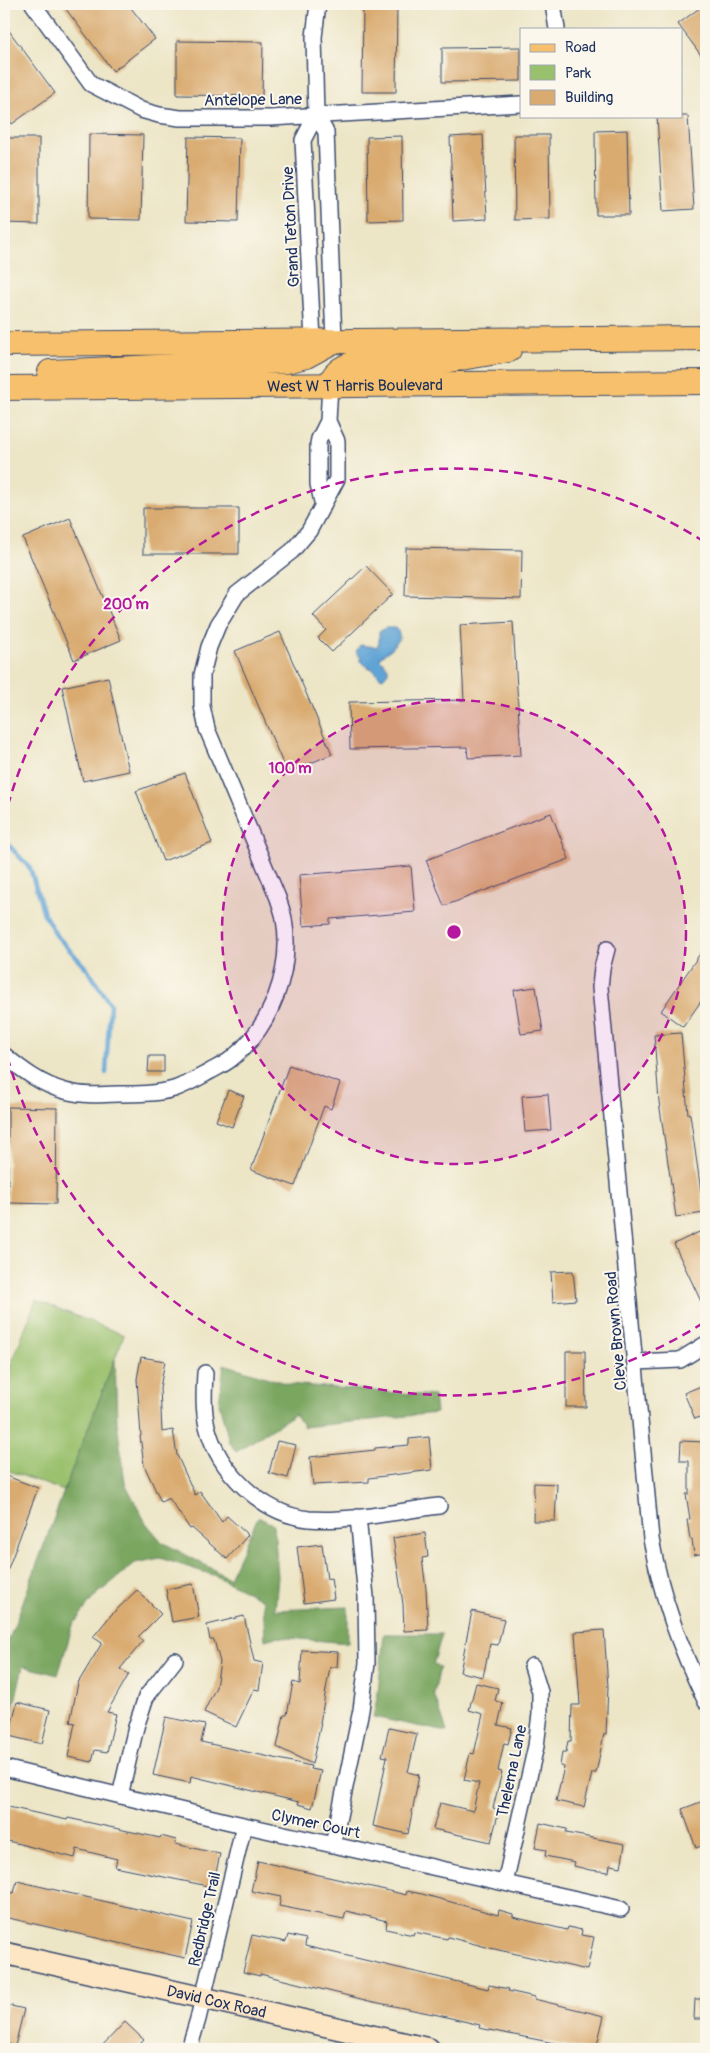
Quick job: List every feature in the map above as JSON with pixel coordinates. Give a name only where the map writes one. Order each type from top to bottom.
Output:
[{"type":"main road","points":[[4,344],[706,338]]},
{"type":"main road","points":[[330,385],[332,376],[342,367],[352,364],[443,361],[492,354],[552,339]]},
{"type":"main road","points":[[4,374],[286,361],[306,356],[323,341]]},
{"type":"main road","name":"West W T Harris Boulevard","points":[[4,388],[706,382]]},
{"type":"main road","name":"David Cox Road","points":[[4,1953],[429,2049]]},
{"type":"street","name":"Antelope Lane","points":[[33,4],[91,84],[141,110],[180,118],[270,118],[520,104]]},
{"type":"street","name":"Grand Teton Drive","points":[[318,4],[314,37],[316,115],[303,140],[323,341]]},
{"type":"street","points":[[553,4],[557,28]]},
{"type":"street","name":"Grand Teton Drive","points":[[316,115],[326,132],[323,341]]},
{"type":"street","points":[[4,1055],[42,1082],[64,1091],[87,1095],[151,1093],[175,1088],[196,1079],[231,1059],[258,1032],[275,1000],[281,980],[286,939],[284,919],[278,898],[207,729],[202,706],[202,675],[218,625],[237,594],[292,550],[309,531],[337,479],[337,441],[328,421],[330,385]]},
{"type":"street","name":"Cleve Brown Road","points":[[608,949],[602,968],[600,987],[651,1539],[658,1580],[679,1642],[706,1702]]},
{"type":"street","points":[[636,1362],[680,1360],[706,1344]]},
{"type":"street","points":[[206,1373],[205,1415],[207,1428],[215,1450],[240,1482],[266,1504],[286,1514],[309,1519],[358,1516],[439,1506]]},
{"type":"street","points":[[333,1844],[362,1710],[367,1663],[366,1597],[358,1516]]},
{"type":"street","points":[[120,1796],[136,1727],[146,1697],[175,1660]]},
{"type":"street","name":"Thelema Lane","points":[[505,1883],[536,1746],[540,1714],[540,1692],[532,1666]]},
{"type":"street","name":"Clymer Court","points":[[4,1768],[244,1825],[621,1909]]},
{"type":"street","name":"Redbridge Trail","points":[[189,2049],[244,1825]]},
{"type":"green space","points":[[36,1300],[124,1335],[64,1491],[4,1469],[4,1383]]},
{"type":"green space","points":[[115,1359],[117,1423],[125,1483],[146,1523],[162,1542],[229,1578],[258,1517],[274,1525],[278,1577],[275,1610],[348,1607],[348,1643],[276,1637],[265,1640],[263,1600],[216,1576],[160,1558],[135,1563],[94,1597],[73,1625],[58,1675],[23,1666],[4,1746],[4,1653]]},
{"type":"green space","points":[[224,1364],[288,1384],[434,1396],[436,1413],[304,1427],[295,1414],[236,1452],[229,1441],[219,1403]]},
{"type":"green space","points":[[384,1634],[442,1634],[433,1665],[440,1667],[434,1694],[447,1732],[373,1717],[378,1693]]},
{"type":"water","points":[[385,628],[395,628],[400,638],[391,649],[380,657],[388,668],[388,672],[383,678],[359,660],[361,658],[356,652],[360,645],[376,647],[379,643],[379,632]]},
{"type":"building","points":[[62,4],[128,4],[155,39],[113,71]]},
{"type":"building","points":[[363,4],[397,4],[396,92],[362,92]]},
{"type":"building","points":[[706,4],[706,62],[682,28],[678,24]]},
{"type":"building","points":[[4,24],[55,93],[12,124],[4,113]]},
{"type":"building","points":[[177,41],[263,42],[262,96],[177,95]]},
{"type":"building","points":[[520,47],[520,81],[442,82],[442,48]]},
{"type":"building","points":[[682,116],[688,116],[694,209],[663,211],[657,118],[682,118]]},
{"type":"building","points":[[627,130],[629,215],[596,215],[595,131]]},
{"type":"building","points":[[89,134],[143,135],[141,220],[88,219]]},
{"type":"building","points":[[483,135],[487,219],[453,221],[450,137]]},
{"type":"building","points":[[514,135],[549,135],[550,219],[515,220]]},
{"type":"building","points":[[402,136],[403,220],[368,221],[367,137]]},
{"type":"building","points":[[188,137],[240,138],[238,222],[186,221]]},
{"type":"building","points":[[4,138],[39,138],[39,224],[4,223]]},
{"type":"building","points":[[143,508],[239,508],[239,554],[143,554]]},
{"type":"building","points":[[70,518],[121,640],[74,660],[23,538]]},
{"type":"building","points":[[406,548],[522,550],[521,599],[405,596]]},
{"type":"building","points":[[366,566],[393,594],[332,652],[318,638],[326,630],[313,616]]},
{"type":"building","points":[[513,622],[521,755],[468,758],[467,747],[350,749],[349,702],[464,700],[460,625]]},
{"type":"building","points":[[280,632],[332,754],[287,773],[235,651]]},
{"type":"building","points":[[108,677],[129,771],[83,781],[62,687]]},
{"type":"building","points":[[185,773],[212,843],[163,861],[136,791]]},
{"type":"building","points":[[551,813],[569,859],[444,906],[426,860]]},
{"type":"building","points":[[411,866],[415,912],[330,919],[330,924],[303,926],[299,875]]},
{"type":"building","points":[[706,945],[706,994],[683,1027],[661,1011]]},
{"type":"building","points":[[536,987],[543,1031],[521,1034],[514,990]]},
{"type":"building","points":[[681,1033],[688,1114],[690,1114],[704,1213],[676,1217],[659,1102],[654,1035]]},
{"type":"building","points":[[149,1056],[164,1056],[164,1072],[148,1072]]},
{"type":"building","points":[[289,1065],[340,1083],[331,1109],[324,1106],[295,1186],[251,1170]]},
{"type":"building","points":[[228,1090],[244,1096],[232,1127],[216,1121]]},
{"type":"building","points":[[548,1094],[551,1130],[525,1132],[522,1096]]},
{"type":"building","points":[[8,1107],[57,1108],[56,1204],[8,1203]]},
{"type":"building","points":[[699,1232],[706,1247],[706,1312],[674,1244]]},
{"type":"building","points":[[573,1271],[576,1300],[553,1302],[551,1272]]},
{"type":"building","points":[[566,1351],[585,1351],[586,1407],[566,1407]]},
{"type":"building","points":[[141,1357],[165,1361],[160,1388],[162,1432],[173,1430],[177,1455],[195,1495],[200,1491],[222,1522],[227,1516],[248,1535],[227,1559],[192,1528],[190,1529],[169,1498],[161,1502],[144,1465],[140,1436],[137,1379]]},
{"type":"building","points":[[706,1384],[706,1414],[695,1419],[684,1393]]},
{"type":"building","points":[[429,1437],[432,1470],[369,1478],[369,1482],[313,1485],[310,1457],[409,1445],[409,1439]]},
{"type":"building","points":[[277,1441],[296,1445],[288,1478],[269,1473]]},
{"type":"building","points":[[681,1441],[706,1442],[706,1553],[694,1555],[692,1539],[690,1539],[687,1520],[690,1519],[686,1494],[689,1494],[689,1461],[680,1461]]},
{"type":"building","points":[[4,1475],[38,1488],[5,1577],[4,1577]]},
{"type":"building","points":[[534,1483],[557,1484],[555,1521],[533,1521]]},
{"type":"building","points":[[425,1533],[428,1557],[422,1558],[428,1630],[404,1631],[403,1604],[393,1538]]},
{"type":"building","points":[[322,1544],[327,1579],[331,1578],[334,1599],[304,1603],[297,1547]]},
{"type":"building","points":[[193,1584],[199,1617],[172,1622],[166,1589]]},
{"type":"building","points":[[137,1590],[161,1614],[138,1637],[143,1641],[120,1669],[129,1674],[107,1712],[116,1714],[107,1752],[95,1750],[92,1762],[68,1757],[75,1723],[70,1722],[78,1683],[102,1643],[93,1637],[111,1615]]},
{"type":"building","points":[[472,1611],[504,1619],[498,1645],[490,1644],[483,1677],[460,1672]]},
{"type":"building","points":[[244,1616],[254,1661],[263,1663],[259,1690],[254,1689],[236,1727],[204,1712],[216,1687],[220,1662],[214,1640],[210,1640],[207,1625]]},
{"type":"building","points":[[604,1630],[608,1687],[606,1734],[604,1734],[596,1773],[592,1773],[584,1807],[556,1801],[564,1767],[560,1766],[562,1752],[566,1752],[568,1741],[571,1741],[572,1705],[580,1705],[575,1632]]},
{"type":"building","points":[[302,1650],[338,1652],[337,1667],[330,1667],[312,1764],[277,1747],[284,1715],[287,1715],[293,1682],[300,1684]]},
{"type":"building","points":[[476,1683],[498,1688],[495,1701],[503,1703],[498,1725],[512,1728],[508,1744],[504,1743],[498,1771],[502,1772],[493,1808],[499,1810],[491,1842],[433,1829],[440,1803],[473,1811],[479,1783],[464,1780],[470,1753],[474,1754],[483,1714],[469,1710]]},
{"type":"building","points":[[17,1702],[50,1710],[42,1744],[9,1736]]},
{"type":"building","points":[[166,1717],[205,1725],[201,1742],[311,1766],[310,1769],[321,1771],[312,1808],[298,1804],[299,1802],[191,1776],[190,1783],[153,1775]]},
{"type":"building","points":[[389,1728],[417,1734],[408,1772],[419,1775],[408,1834],[373,1826],[387,1757],[382,1756]]},
{"type":"building","points":[[706,1800],[706,1844],[696,1848],[682,1809]]},
{"type":"building","points":[[4,1806],[160,1838],[161,1836],[176,1840],[175,1844],[220,1854],[213,1887],[115,1867],[117,1859],[77,1849],[75,1858],[4,1840]]},
{"type":"building","points":[[540,1823],[567,1829],[566,1833],[625,1844],[621,1867],[610,1865],[609,1872],[590,1870],[574,1866],[575,1862],[545,1856],[546,1850],[535,1848]]},
{"type":"building","points":[[258,1861],[406,1895],[407,1891],[422,1894],[498,1915],[499,1910],[513,1914],[513,1917],[567,1930],[568,1927],[582,1930],[581,1935],[594,1937],[587,1970],[448,1937],[447,1939],[414,1932],[413,1935],[386,1929],[387,1921],[346,1911],[344,1919],[279,1906],[281,1897],[251,1891]]},
{"type":"building","points":[[17,1881],[193,1922],[185,1958],[4,1917],[4,1891],[14,1893]]},
{"type":"building","points":[[252,1935],[286,1942],[288,1935],[306,1939],[305,1946],[488,1989],[489,1985],[509,1989],[508,1991],[535,1997],[534,1999],[604,2016],[596,2049],[584,2049],[479,2028],[480,2025],[438,2015],[369,2001],[260,1974],[260,1976],[243,1972]]},
{"type":"building","points":[[695,1999],[706,1999],[706,2019],[694,2019]]},
{"type":"building","points":[[7,2005],[24,2009],[15,2046],[4,2043],[4,2019]]},
{"type":"building","points":[[125,2022],[144,2040],[135,2049],[99,2049]]},
{"type":"waterway","points":[[4,840],[30,868],[44,914],[56,935],[88,970],[110,1004],[106,1073]]}]
